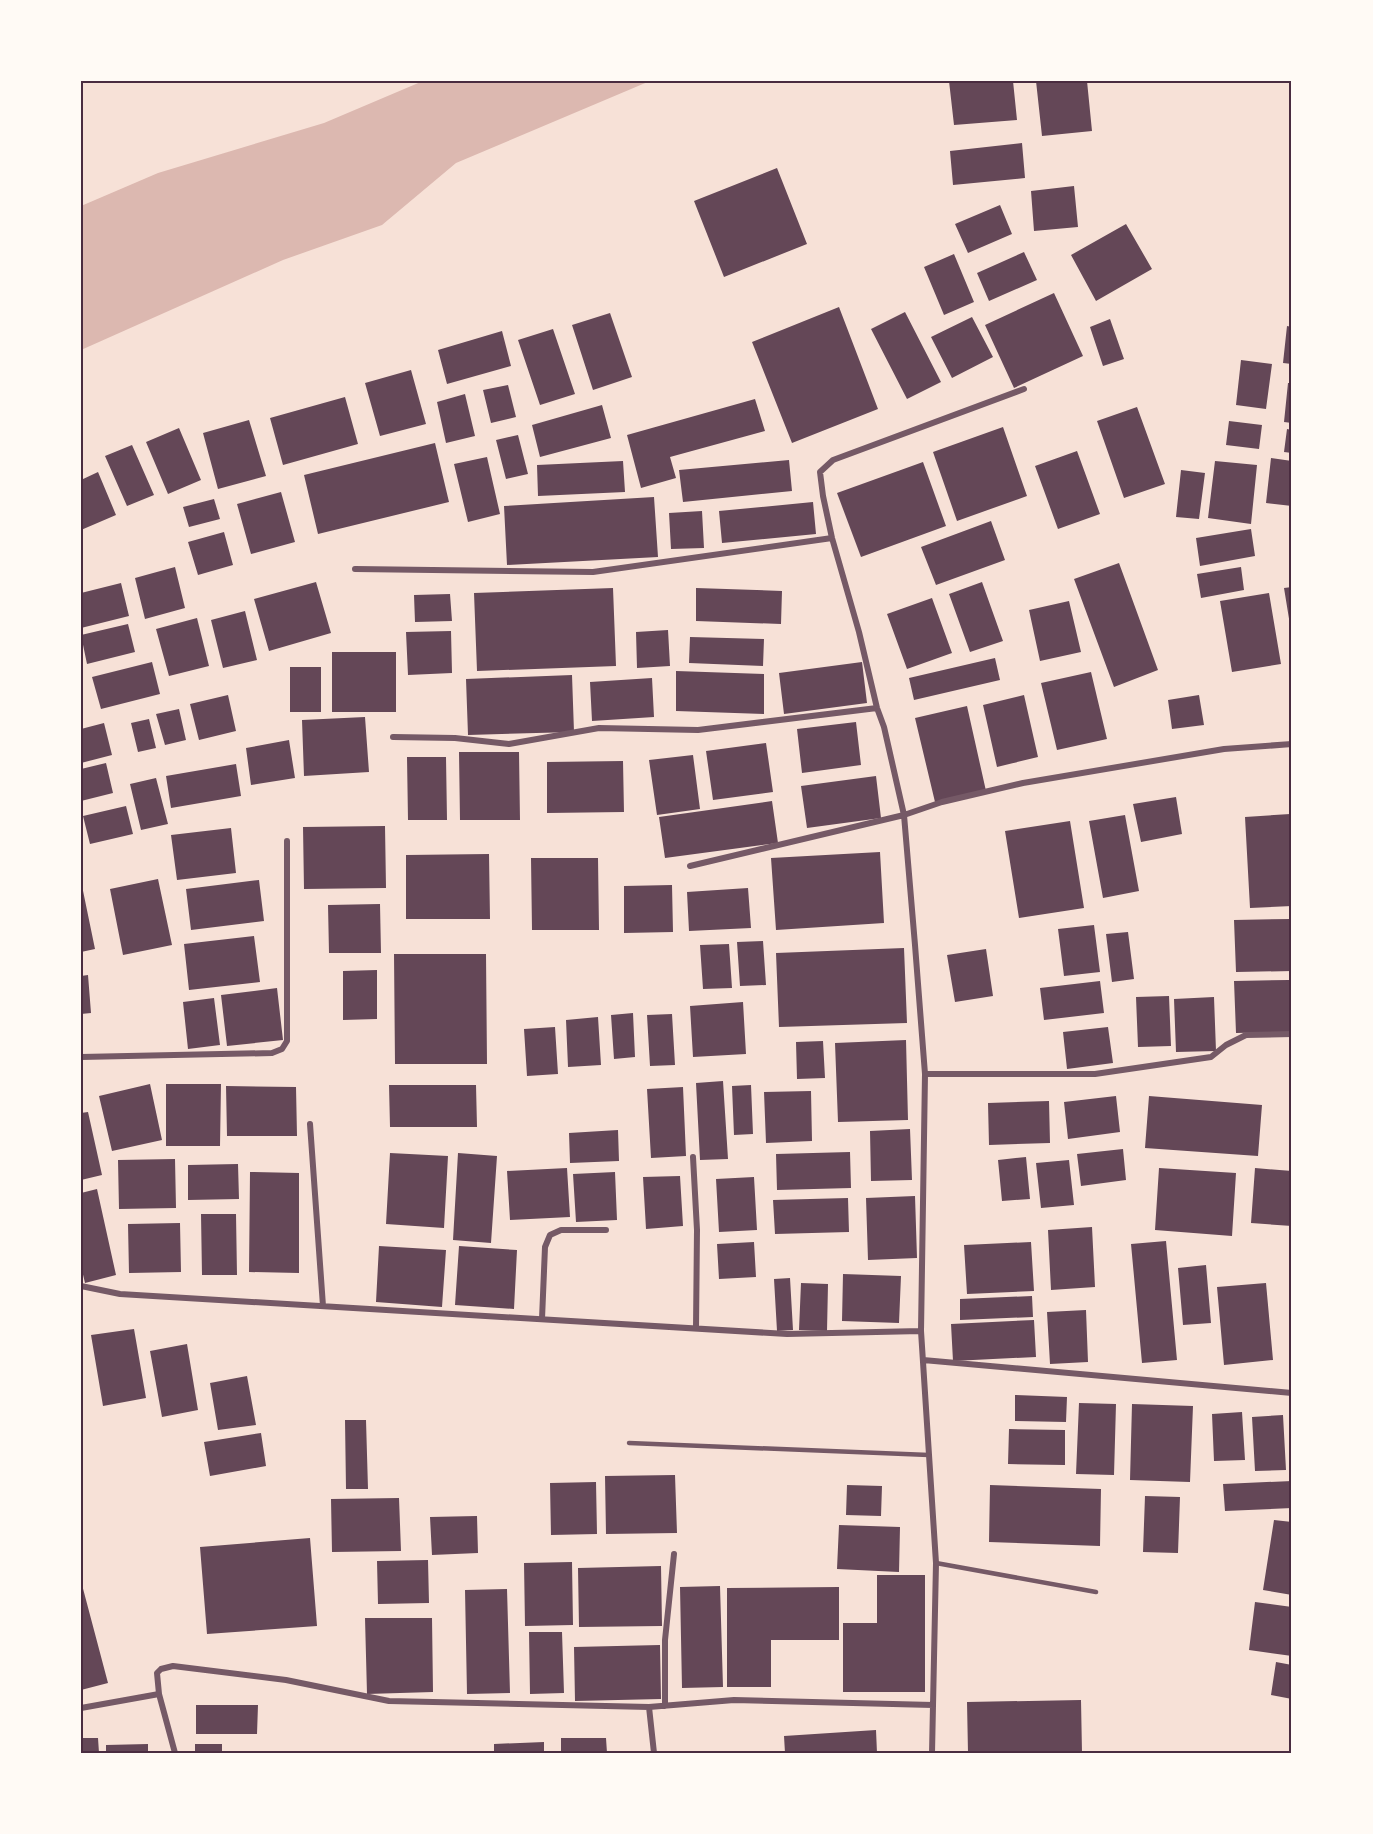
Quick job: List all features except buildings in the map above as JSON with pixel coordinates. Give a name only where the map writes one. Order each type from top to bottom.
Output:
[{"type":"street","points":[[932,1753],[936,1563],[921,1330],[925,1074],[904,815],[884,727],[832,538],[820,472],[833,460],[1024,389]]},
{"type":"street","points":[[355,569],[593,572],[832,538]]},
{"type":"street","points":[[393,737],[455,738],[509,744],[599,728],[698,730],[877,708]]},
{"type":"street","points":[[690,866],[904,815],[942,801],[1023,783],[1224,749],[1292,744]]},
{"type":"street","points":[[81,1057],[272,1053],[282,1049],[287,1041],[287,841]]},
{"type":"street","points":[[925,1074],[1095,1074],[1211,1057],[1226,1045],[1246,1035],[1292,1034]]},
{"type":"street","points":[[309,1124],[323,1305]]},
{"type":"street","points":[[693,1157],[697,1230],[696,1328]]},
{"type":"street","points":[[542,1319],[545,1247],[550,1235],[561,1230],[606,1230]]},
{"type":"street","points":[[81,1286],[120,1294],[787,1334],[921,1330]]},
{"type":"street","points":[[923,1360],[1292,1393]]},
{"type":"street","points":[[665,1706],[665,1640],[674,1554]]},
{"type":"street","points":[[175,1753],[159,1694],[157,1673],[172,1666],[286,1680],[389,1701],[649,1707],[734,1700],[933,1705]]},
{"type":"street","points":[[81,1708],[159,1694]]},
{"type":"street","points":[[649,1707],[654,1753]]},
{"type":"lane","points":[[628,1443],[929,1455]]},
{"type":"lane","points":[[936,1563],[1096,1592]]},
{"type":"shaded area","points":[[423,81],[650,81],[456,163],[382,225],[283,260],[81,350],[81,206],[158,173],[324,123]]}]
